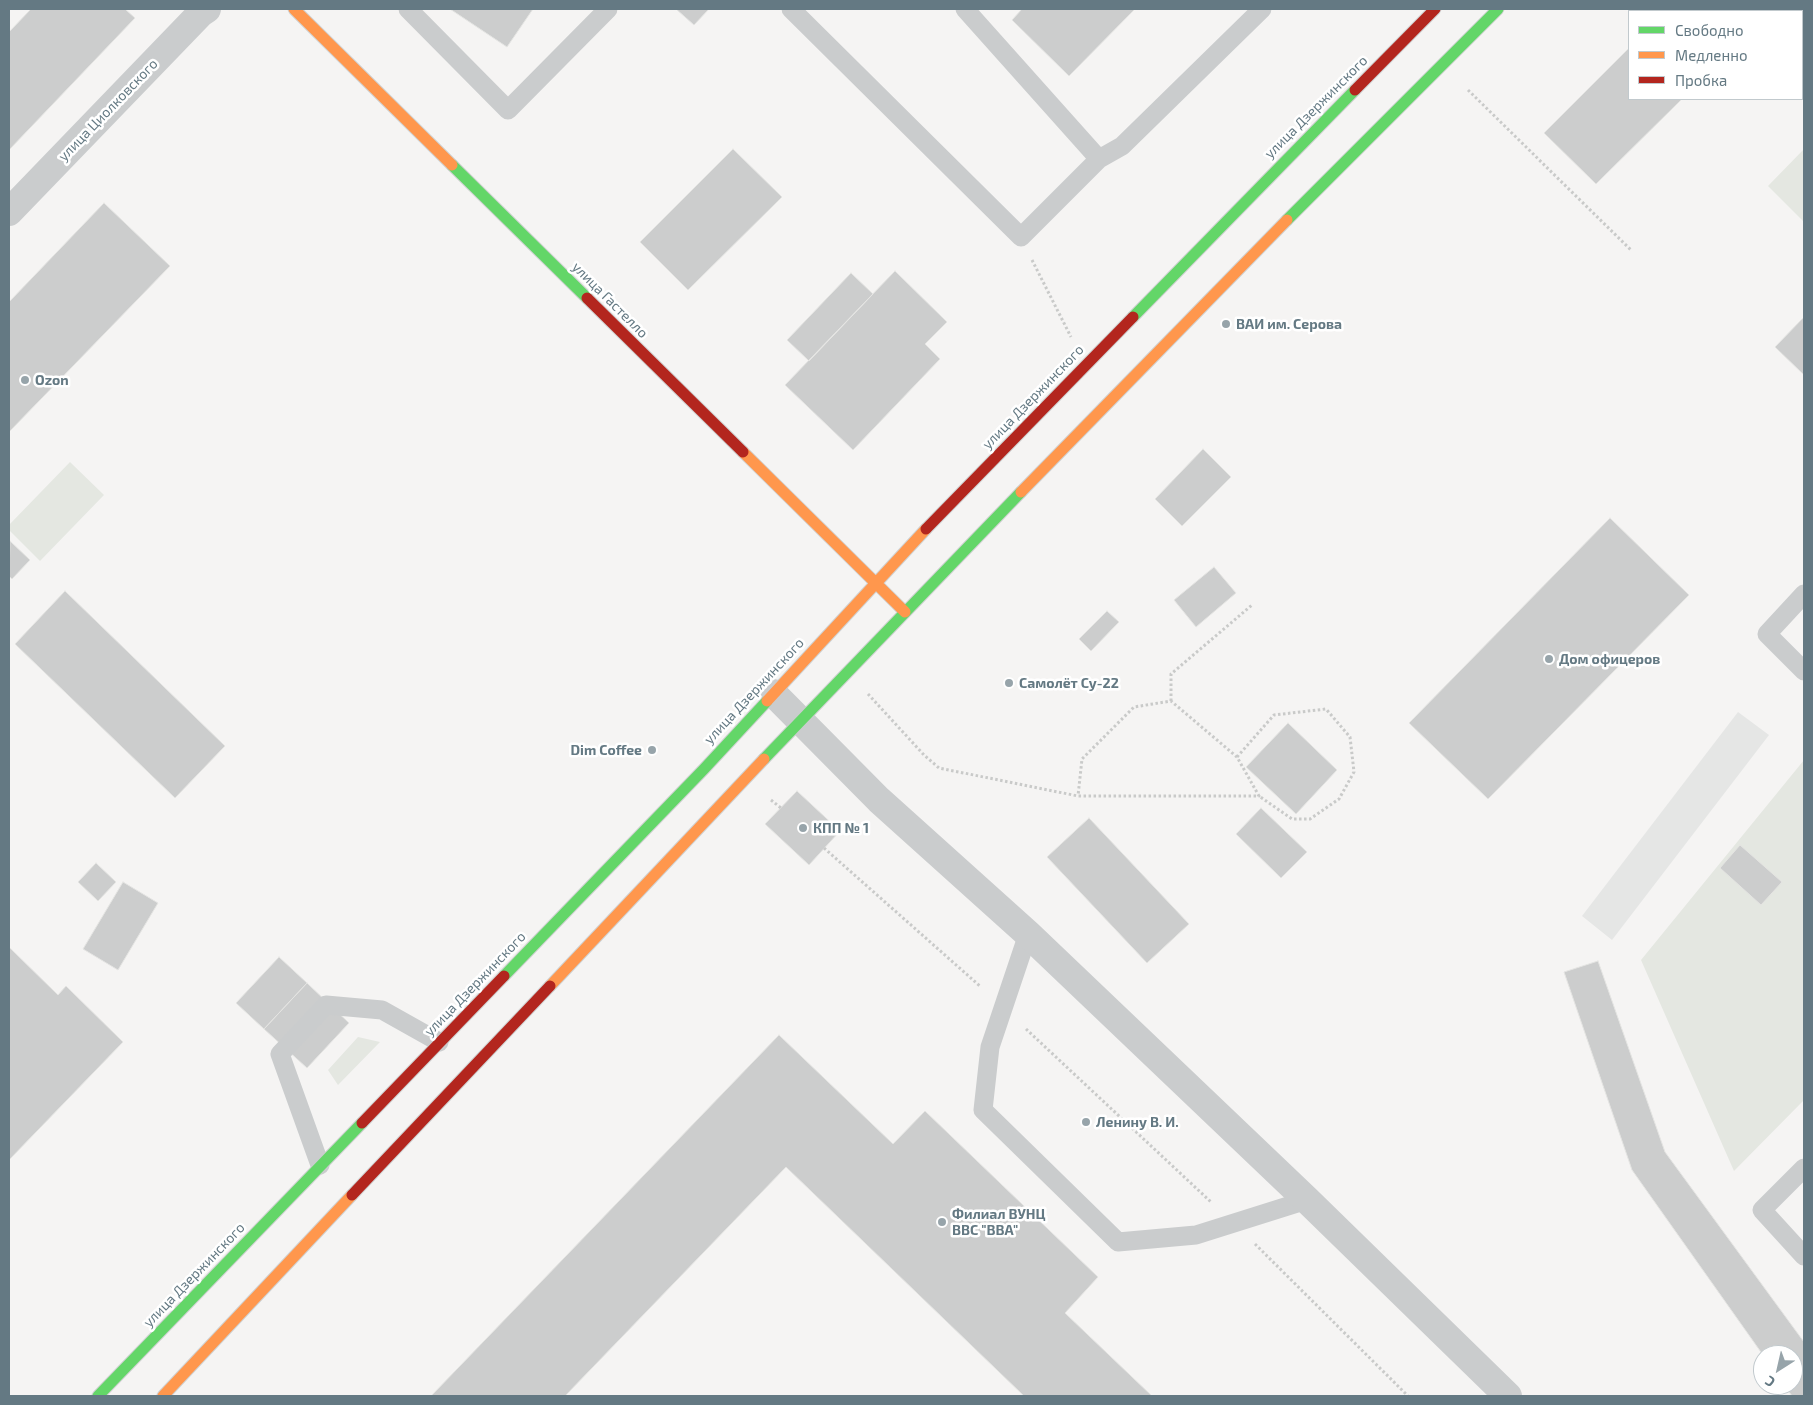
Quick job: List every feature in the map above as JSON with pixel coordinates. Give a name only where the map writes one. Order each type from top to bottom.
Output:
[{"type":"main road","name":"улица Гастелло","points":[[294,9],[904,612]]},
{"type":"main road","name":"улица Дзержинского","points":[[99,1396],[704,769],[930,524],[1435,9]]},
{"type":"main road","points":[[163,1396],[800,720],[1204,304],[1498,9]]},
{"type":"street","name":"улица Циолковского","points":[[9,212],[201,13],[207,9]]},
{"type":"street","points":[[773,693],[879,800],[1028,934],[1307,1200],[1508,1396]]},
{"type":"lane","points":[[408,9],[508,110],[608,9]]},
{"type":"lane","points":[[791,9],[1021,237],[1099,159],[1122,146],[1262,9]]},
{"type":"lane","points":[[965,9],[1099,159]]},
{"type":"lane","points":[[1804,594],[1767,634],[1804,671]]},
{"type":"lane","points":[[1028,934],[990,1047],[982,1110],[1118,1242],[1196,1235],[1307,1200]]},
{"type":"lane","points":[[320,1166],[280,1054],[326,1005],[382,1010],[439,1042]]},
{"type":"lane","points":[[1804,1168],[1762,1210],[1804,1256]]},
{"type":"path","points":[[1468,90],[1632,251]]},
{"type":"path","points":[[1021,237],[1071,337]]},
{"type":"path","points":[[1171,701],[1171,674],[1252,605]]},
{"type":"path","points":[[865,691],[924,755],[939,768],[1078,796],[1259,796]]},
{"type":"path","points":[[1078,796],[1082,759],[1134,707],[1171,701],[1237,757],[1259,796],[1292,819],[1310,819],[1339,799],[1354,772],[1350,737],[1326,709],[1274,715],[1237,757]]},
{"type":"path","points":[[771,800],[781,808]]},
{"type":"path","points":[[824,848],[1003,1008],[1235,1224],[1408,1396]]},
{"type":"shaded area","points":[[1804,149],[1804,222],[1768,186]]},
{"type":"shaded area","points":[[70,462],[104,495],[40,561],[9,530],[9,525]]},
{"type":"shaded area","points":[[1738,712],[1769,735],[1612,940],[1582,916]]},
{"type":"shaded area","points":[[1804,760],[1804,1100],[1734,1171],[1641,960]]},
{"type":"shaded area","points":[[358,1037],[380,1042],[338,1085],[328,1070]]},
{"type":"building","points":[[31,9],[125,9],[135,18],[9,150],[9,32]]},
{"type":"building","points":[[450,9],[533,9],[507,47]]},
{"type":"building","points":[[676,9],[709,9],[694,25]]},
{"type":"building","points":[[1022,9],[1135,9],[1069,76],[1012,20]]},
{"type":"building","points":[[1668,9],[1772,9],[1770,10]]},
{"type":"building","points":[[1628,49],[1628,100],[1681,100],[1596,184],[1544,133]]},
{"type":"building","points":[[733,149],[782,197],[688,290],[640,242]]},
{"type":"building","points":[[104,203],[170,266],[9,432],[9,302]]},
{"type":"building","points":[[895,271],[947,322],[925,344],[940,359],[853,450],[785,385]]},
{"type":"building","points":[[851,273],[873,294],[809,361],[787,340]]},
{"type":"building","points":[[1804,317],[1804,375],[1775,347]]},
{"type":"building","points":[[1203,449],[1231,477],[1182,526],[1155,499]]},
{"type":"building","name":"Дом офицеров","points":[[1610,518],[1689,595],[1488,799],[1409,723]]},
{"type":"building","points":[[10,541],[30,560],[12,579],[9,576]]},
{"type":"building","points":[[1214,567],[1236,593],[1196,627],[1174,600]]},
{"type":"building","points":[[65,591],[225,746],[175,798],[15,644]]},
{"type":"building","points":[[1107,611],[1119,622],[1091,651],[1079,639]]},
{"type":"building","points":[[1288,723],[1337,770],[1296,814],[1246,767]]},
{"type":"building","name":"КПП № 1","points":[[797,791],[840,831],[809,865],[765,824]]},
{"type":"building","points":[[1261,808],[1307,852],[1281,878],[1236,834]]},
{"type":"building","points":[[1089,818],[1189,924],[1147,963],[1047,857]]},
{"type":"building","points":[[1740,845],[1782,882],[1761,905],[1720,868]]},
{"type":"building","points":[[96,863],[116,882],[98,901],[78,882]]},
{"type":"building","points":[[123,882],[158,903],[118,970],[83,949]]},
{"type":"building","points":[[9,947],[58,995],[66,986],[123,1042],[9,1160]]},
{"type":"building","points":[[279,957],[307,983],[264,1029],[236,1003]]},
{"type":"building","points":[[1598,961],[1665,1152],[1804,1342],[1804,1396],[1791,1395],[1803,1395],[1803,1345],[1756,1345],[1632,1170],[1564,972]]},
{"type":"building","points":[[307,983],[349,1023],[307,1068],[264,1029]]},
{"type":"building","name":"Филиал ВУНЦ ВВС \"ВВА\"","points":[[779,1035],[893,1144],[925,1111],[1098,1277],[1065,1313],[1152,1396],[1024,1396],[786,1167],[565,1396],[431,1396]]},
{"type":"traffic: fast","points":[[1287,220],[1498,9]]},
{"type":"traffic: fast","points":[[1133,317],[1355,90]]},
{"type":"traffic: fast","points":[[452,165],[587,298]]},
{"type":"traffic: fast","points":[[764,759],[1021,492]]},
{"type":"traffic: fast","points":[[504,976],[767,701]]},
{"type":"traffic: fast","points":[[98,1396],[362,1123]]},
{"type":"traffic: slow","points":[[294,9],[452,165]]},
{"type":"traffic: slow","points":[[1021,492],[1287,220]]},
{"type":"traffic: slow","points":[[743,452],[905,612]]},
{"type":"traffic: slow","points":[[767,701],[926,529]]},
{"type":"traffic: slow","points":[[550,986],[764,759]]},
{"type":"traffic: slow","points":[[163,1396],[352,1195]]},
{"type":"traffic: jam","points":[[1355,90],[1435,9]]},
{"type":"traffic: jam","points":[[587,298],[743,452]]},
{"type":"traffic: jam","points":[[926,529],[1133,317]]},
{"type":"traffic: jam","points":[[362,1123],[504,976]]},
{"type":"traffic: jam","points":[[352,1195],[550,986]]},
{"type":"place","name":"ВАИ им. Серова","points":[[1226,324]]},
{"type":"place","name":"Ozon","points":[[25,380]]},
{"type":"place","name":"Дом офицеров","points":[[1549,659]]},
{"type":"place","name":"Самолёт Су-22","points":[[1009,683]]},
{"type":"place","name":"Dim Coffee","points":[[652,750]]},
{"type":"place","name":"КПП № 1","points":[[803,828]]},
{"type":"place","name":"Ленину В. И.","points":[[1086,1122]]},
{"type":"place","name":"Филиал ВУНЦ ВВС \"ВВА\"","points":[[942,1222]]}]
